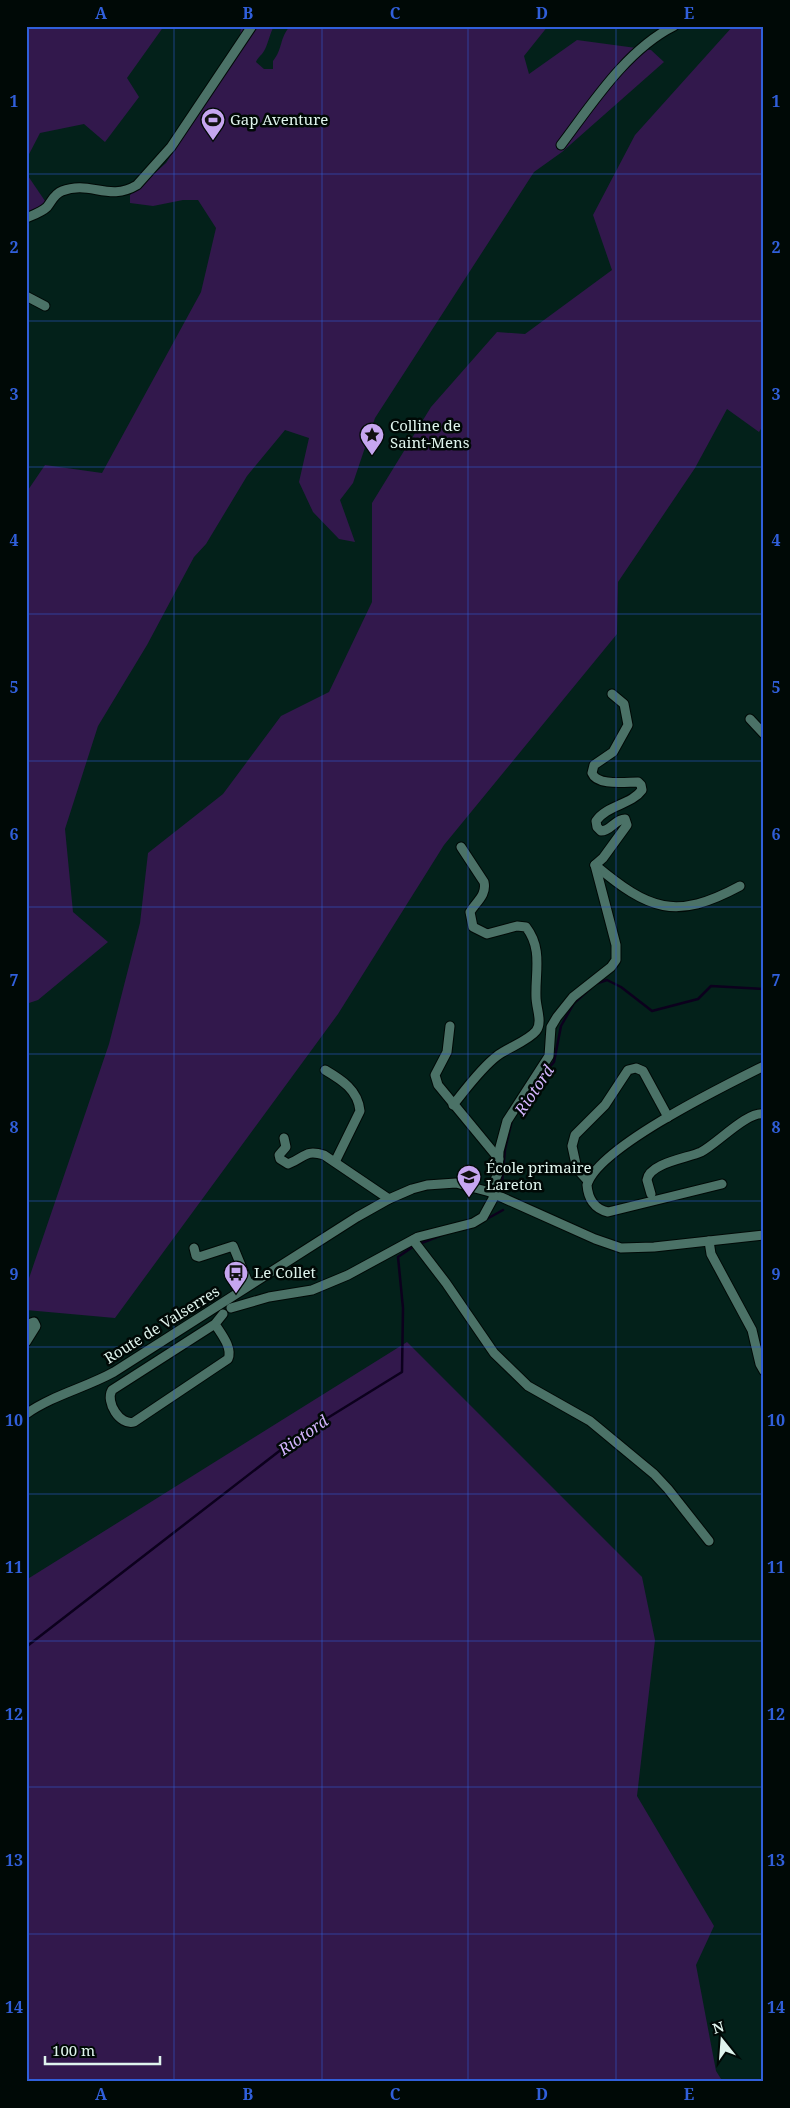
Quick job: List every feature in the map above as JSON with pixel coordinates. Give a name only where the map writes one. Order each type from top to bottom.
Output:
[{"type":"street","points":[[26,218],[46,208],[56,193],[62,191],[85,188],[116,193],[138,185],[172,147],[252,26]]},
{"type":"street","points":[[561,145],[604,88],[627,63],[655,39],[674,26]]},
{"type":"street","points":[[26,296],[45,306]]},
{"type":"street","points":[[595,865],[603,858],[627,825],[625,819],[620,819],[605,831],[601,831],[597,827],[596,821],[604,813],[638,796],[642,790],[642,785],[638,782],[599,781],[593,777],[594,765],[613,752],[628,725],[624,704],[612,694]]},
{"type":"street","points":[[750,719],[764,734]]},
{"type":"street","points":[[453,1105],[496,1056],[535,1032],[539,1025],[536,997],[538,966],[536,945],[526,927],[517,926],[487,934],[473,927],[470,912],[484,894],[485,888],[484,882],[461,847]]},
{"type":"street","points":[[595,865],[631,893],[661,905],[687,906],[701,904],[716,899],[740,886]]},
{"type":"street","points":[[215,1324],[229,1348],[230,1356],[228,1359],[134,1422],[127,1423],[111,1404],[109,1397],[112,1390],[215,1324],[223,1314],[228,1312],[229,1304],[312,1290],[415,1243],[483,1218],[498,1173],[507,1121],[549,1056],[551,1027],[573,997],[611,967],[616,960],[616,946],[595,865]]},
{"type":"street","points":[[450,1026],[447,1052],[435,1075],[438,1085],[499,1160]]},
{"type":"street","points":[[722,1184],[608,1212],[598,1208],[592,1201],[587,1189],[588,1181],[597,1167],[610,1156],[668,1117],[764,1066]]},
{"type":"street","points":[[588,1181],[577,1169],[572,1146],[575,1135],[605,1105],[628,1070],[636,1068],[643,1071],[668,1117]]},
{"type":"street","points":[[325,1070],[342,1080],[356,1095],[360,1111],[335,1162]]},
{"type":"street","points":[[651,1194],[648,1176],[652,1171],[673,1160],[701,1152],[716,1144],[736,1125],[758,1114],[764,1114]]},
{"type":"street","points":[[284,1138],[286,1147],[280,1155],[280,1159],[288,1164],[296,1162],[304,1154],[313,1152],[324,1155],[389,1199]]},
{"type":"street","name":"Route de Valserres","points":[[26,1414],[50,1399],[108,1375],[214,1308],[229,1304],[249,1286],[358,1217],[412,1188],[456,1183],[492,1194],[594,1239],[621,1248],[654,1247],[764,1234]]},
{"type":"street","points":[[709,1241],[711,1254],[752,1330],[760,1364],[764,1371]]},
{"type":"street","points":[[415,1243],[500,1360],[528,1386],[590,1421],[654,1474],[709,1541]]},
{"type":"street","points":[[194,1248],[196,1256],[199,1256],[233,1246],[249,1286]]},
{"type":"street","points":[[214,1308],[223,1314]]},
{"type":"street","points":[[26,1325],[34,1322],[36,1326],[26,1342]]},
{"type":"shaded area","points":[[26,26],[164,26],[127,78],[139,97],[105,142],[84,124],[40,133],[26,160]]},
{"type":"shaded area","points":[[241,26],[274,26],[263,53],[256,62],[264,69],[273,69],[273,61],[290,26],[548,26],[524,56],[529,74],[577,40],[651,50],[664,62],[562,152],[534,172],[375,418],[353,483],[340,500],[355,542],[339,539],[313,512],[299,482],[309,438],[285,430],[247,476],[206,544],[194,557],[147,645],[98,726],[65,829],[73,912],[108,942],[38,1000],[26,1004],[26,493],[45,465],[102,473],[201,292],[216,228],[198,200],[183,200],[153,206],[130,203],[130,195],[166,163],[239,50]]},
{"type":"shaded area","points":[[733,26],[764,26],[764,424],[759,432],[727,409],[695,468],[618,582],[617,634],[444,845],[338,1014],[115,1318],[26,1310],[26,1287],[109,1044],[140,923],[148,853],[223,794],[281,716],[329,692],[372,602],[372,503],[431,407],[497,332],[525,334],[612,270],[593,215],[635,135]]},
{"type":"shaded area","points":[[26,173],[45,201],[43,208],[26,216]]},
{"type":"shaded area","points":[[407,1342],[642,1577],[655,1640],[637,1796],[714,1926],[696,1965],[716,2071],[723,2082],[26,2082],[26,1580]]},
{"type":"waterway","name":"Riotord","points":[[595,984],[607,980],[621,987],[652,1011],[698,999],[711,986],[764,989]]},
{"type":"waterway","name":"Riotord","points":[[537,1082],[554,1062],[561,1026],[574,1003],[591,988]]},
{"type":"waterway","name":"Riotord","points":[[502,1183],[505,1149],[512,1120]]},
{"type":"waterway","name":"Riotord","points":[[476,1225],[503,1210]]},
{"type":"waterway","name":"Riotord","points":[[419,1244],[442,1235]]},
{"type":"waterway","name":"Riotord","points":[[26,1647],[300,1435],[402,1372],[403,1308],[398,1257],[414,1246]]},
{"type":"place","name":"Gap Aventure","points":[[213,141]]},
{"type":"place","name":"Colline de Saint-Mens","points":[[372,456]]},
{"type":"place","name":"École primaire Lareton","points":[[469,1198]]},
{"type":"place","name":"Le Collet","points":[[236,1294]]}]
